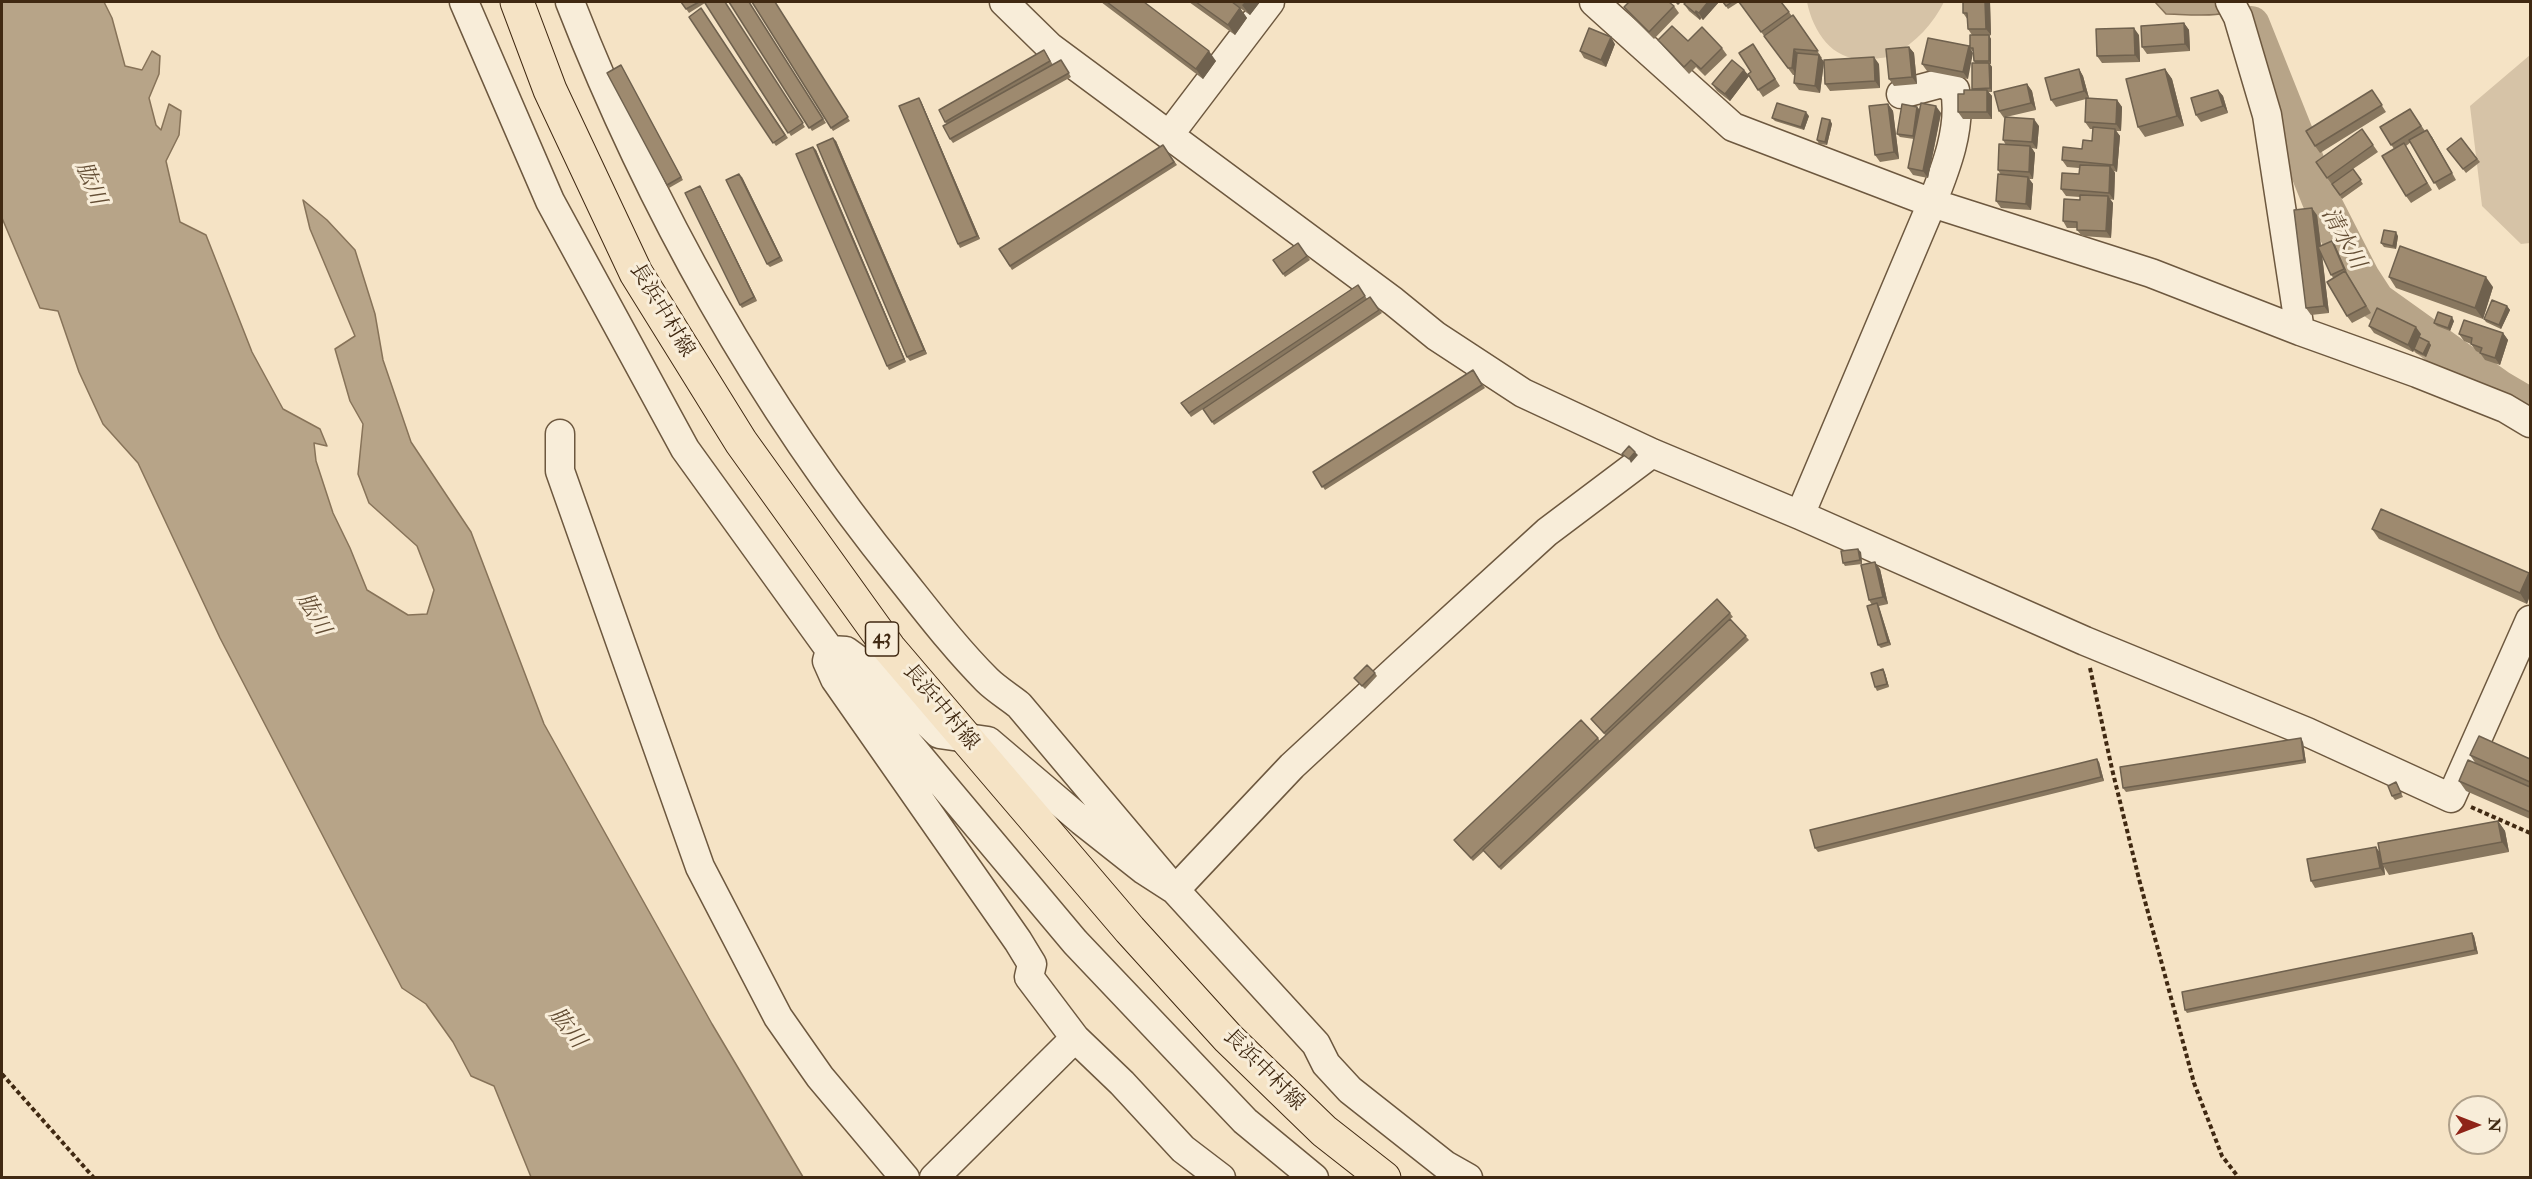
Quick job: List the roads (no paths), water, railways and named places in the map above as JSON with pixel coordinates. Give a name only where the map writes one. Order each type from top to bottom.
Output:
[{"type":"main road","name":"長浜中村線","points":[[517,2],[550,90],[636,273],[741,442],[889,648],[1130,930],[1228,1038],[1324,1131],[1384,1178]]},
{"type":"street","points":[[464,2],[550,201],[685,449],[830,650],[1076,942],[1245,1121],[1314,1178]]},
{"type":"street","points":[[570,2],[600,76],[662,210],[711,299],[787,421],[863,531],[988,681],[1019,705],[1176,890],[1316,1044],[1326,1064],[1350,1090],[1445,1165],[1468,1178]]},
{"type":"street","points":[[1004,2],[1050,47],[1393,301],[1436,336],[1523,393],[1652,453],[1800,515],[2085,641],[2307,732],[2451,798],[2530,620]]},
{"type":"street","points":[[1169,135],[1270,2]]},
{"type":"street","points":[[1594,2],[1733,127],[1932,203],[2151,273],[2450,386],[2505,408],[2530,423]]},
{"type":"street","points":[[2230,2],[2238,17],[2267,115],[2300,331]]},
{"type":"street","points":[[1800,515],[1943,177],[1958,106],[1955,90],[1942,83],[1901,94]]},
{"type":"street","points":[[560,434],[560,471],[700,867],[778,1017],[820,1077],[905,1178]]},
{"type":"street","points":[[1176,890],[1292,766],[1400,666],[1547,532],[1652,453]]},
{"type":"street","points":[[830,650],[846,651],[872,670],[939,734],[988,741],[1090,828],[1144,870],[1176,890]]},
{"type":"street","points":[[830,650],[827,661],[835,680],[1018,940],[1032,964],[1029,977],[1076,1038],[1122,1083],[1183,1149],[1221,1178]]},
{"type":"street","points":[[934,1178],[1076,1038]]},
{"type":"water","name":"肱川","points":[[2,2],[104,2],[112,18],[125,66],[142,70],[152,51],[160,56],[159,74],[149,98],[156,125],[161,130],[169,104],[181,111],[179,135],[166,161],[180,222],[206,235],[252,352],[283,409],[320,429],[327,446],[314,443],[316,461],[333,513],[367,590],[408,615],[427,614],[434,590],[417,546],[369,503],[358,474],[363,424],[350,401],[335,349],[355,336],[310,229],[303,200],[327,220],[355,250],[375,314],[383,360],[411,442],[471,532],[544,724],[712,1024],[803,1177],[531,1177],[494,1086],[471,1076],[453,1042],[426,1004],[402,988],[220,638],[138,463],[103,424],[79,372],[58,311],[40,308],[2,218]]},
{"type":"water","points":[[2155,2],[2217,2],[2223,13],[2166,14]]},
{"type":"waterway","name":"清水川","points":[[2251,25],[2320,198],[2361,278],[2376,301],[2499,389],[2530,407]]}]
